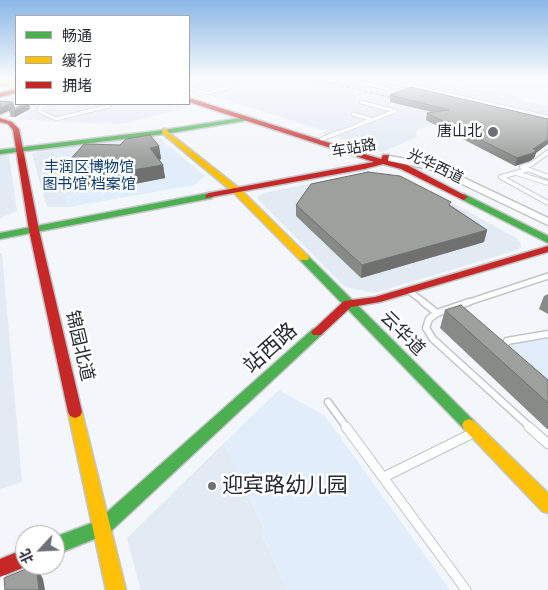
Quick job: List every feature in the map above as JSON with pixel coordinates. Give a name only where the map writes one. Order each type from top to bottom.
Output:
[{"type":"main road","name":"光华西道","points":[[207,106],[385,159],[548,240]]},
{"type":"main road","name":"光华西道","points":[[214,106],[372,159],[385,159],[412,164],[548,232]]},
{"type":"main road","points":[[0,151],[166,131],[242,116]]},
{"type":"main road","name":"锦园北道","points":[[1,118],[14,125],[34,227],[116,590]]},
{"type":"main road","name":"云华道","points":[[166,131],[234,189],[548,505]]},
{"type":"main road","name":"车站路","points":[[234,189],[372,159]]},
{"type":"main road","name":"车站路","points":[[0,231],[34,227],[234,189],[364,167],[385,159]]},
{"type":"main road","name":"车站路","points":[[0,236],[34,227]]},
{"type":"main road","points":[[348,304],[376,300],[548,249]]},
{"type":"main road","name":"站西路","points":[[65,542],[103,527],[348,304]]},
{"type":"main road","points":[[0,568],[15,562]]},
{"type":"street","points":[[385,159],[418,162],[436,168],[548,222]]},
{"type":"lane","points":[[44,106],[40,107],[39,111],[56,119],[108,106]]},
{"type":"lane","points":[[322,139],[395,111],[374,106]]},
{"type":"lane","points":[[497,106],[548,117]]},
{"type":"lane","points":[[1,118],[20,109]]},
{"type":"lane","points":[[353,114],[370,119]]},
{"type":"lane","points":[[1,118],[15,118]]},
{"type":"lane","points":[[548,152],[532,164],[522,167],[548,177]]},
{"type":"lane","points":[[526,170],[500,177],[548,203]]},
{"type":"lane","points":[[514,173],[548,183]]},
{"type":"lane","points":[[548,276],[437,313],[429,319],[426,328],[433,339],[548,444]]},
{"type":"lane","points":[[409,290],[437,313]]},
{"type":"lane","points":[[510,354],[503,348],[507,341],[548,334]]},
{"type":"lane","points":[[328,402],[466,590]]},
{"type":"lane","points":[[384,477],[475,432]]},
{"type":"lane","points":[[0,568],[2,590]]},
{"type":"shaded area","points":[[0,106],[179,106],[186,108],[121,124],[17,119],[36,108]]},
{"type":"shaded area","points":[[243,106],[548,106],[548,143],[436,123],[416,131],[417,137],[382,152],[323,133],[326,131]]},
{"type":"shaded area","points":[[148,136],[161,138],[164,142],[54,155],[69,207],[47,207],[32,154],[39,150]]},
{"type":"shaded area","points":[[0,153],[9,156],[17,211],[0,218]]},
{"type":"shaded area","points":[[371,172],[401,179],[449,204],[456,205],[516,238],[520,242],[521,247],[517,250],[374,293],[345,287],[257,198],[263,193]]},
{"type":"shaded area","points":[[0,253],[2,253],[22,482],[0,489]]},
{"type":"shaded area","name":"迎宾路幼儿园","points":[[224,443],[264,529],[261,532],[288,590],[141,590],[127,538]]},
{"type":"green space","name":"丰润区博物馆 图书馆 档案馆","points":[[164,142],[205,176],[194,185],[69,207],[54,155]]},
{"type":"green space","points":[[543,331],[548,334],[548,404],[486,353]]},
{"type":"green space","points":[[279,390],[325,416],[450,590],[288,590],[261,531],[264,528],[224,443]]},
{"type":"building","points":[[20,106],[25,106],[9,111]]},
{"type":"building","points":[[431,106],[490,106],[548,119],[548,139],[533,149],[536,150],[533,153],[517,158],[427,113],[449,110]]},
{"type":"building","points":[[150,135],[159,146],[150,148],[163,165],[127,171],[124,166],[73,176],[67,163],[84,144],[120,145],[126,139]]},
{"type":"building","points":[[368,172],[400,176],[451,202],[449,205],[487,230],[362,265],[296,205],[311,184]]},
{"type":"building","points":[[461,305],[548,380],[548,403],[445,310]]},
{"type":"building","points":[[15,574],[37,575],[39,590],[5,590],[4,578]]},
{"type":"traffic: fast","points":[[0,152],[164,132],[247,119]]},
{"type":"traffic: fast","points":[[0,236],[209,196]]},
{"type":"traffic: fast","points":[[464,197],[548,240]]},
{"type":"traffic: fast","points":[[304,258],[469,425]]},
{"type":"traffic: fast","points":[[65,542],[103,527],[317,332]]},
{"type":"traffic: slow","points":[[165,130],[164,132],[237,191],[304,258]]},
{"type":"traffic: slow","points":[[75,412],[116,590]]},
{"type":"traffic: slow","points":[[469,425],[548,505]]},
{"type":"traffic: jam","points":[[206,106],[361,156],[404,167],[464,197]]},
{"type":"traffic: jam","points":[[0,120],[10,123],[16,129],[34,230],[75,412]]},
{"type":"traffic: jam","points":[[209,196],[364,167],[384,161],[386,157]]},
{"type":"traffic: jam","points":[[317,332],[348,304],[376,300],[548,249]]},
{"type":"traffic: jam","points":[[0,568],[15,562]]},
{"type":"place","name":"唐山北","points":[[493,132]]},
{"type":"place","name":"迎宾路幼儿园","points":[[212,486]]}]
